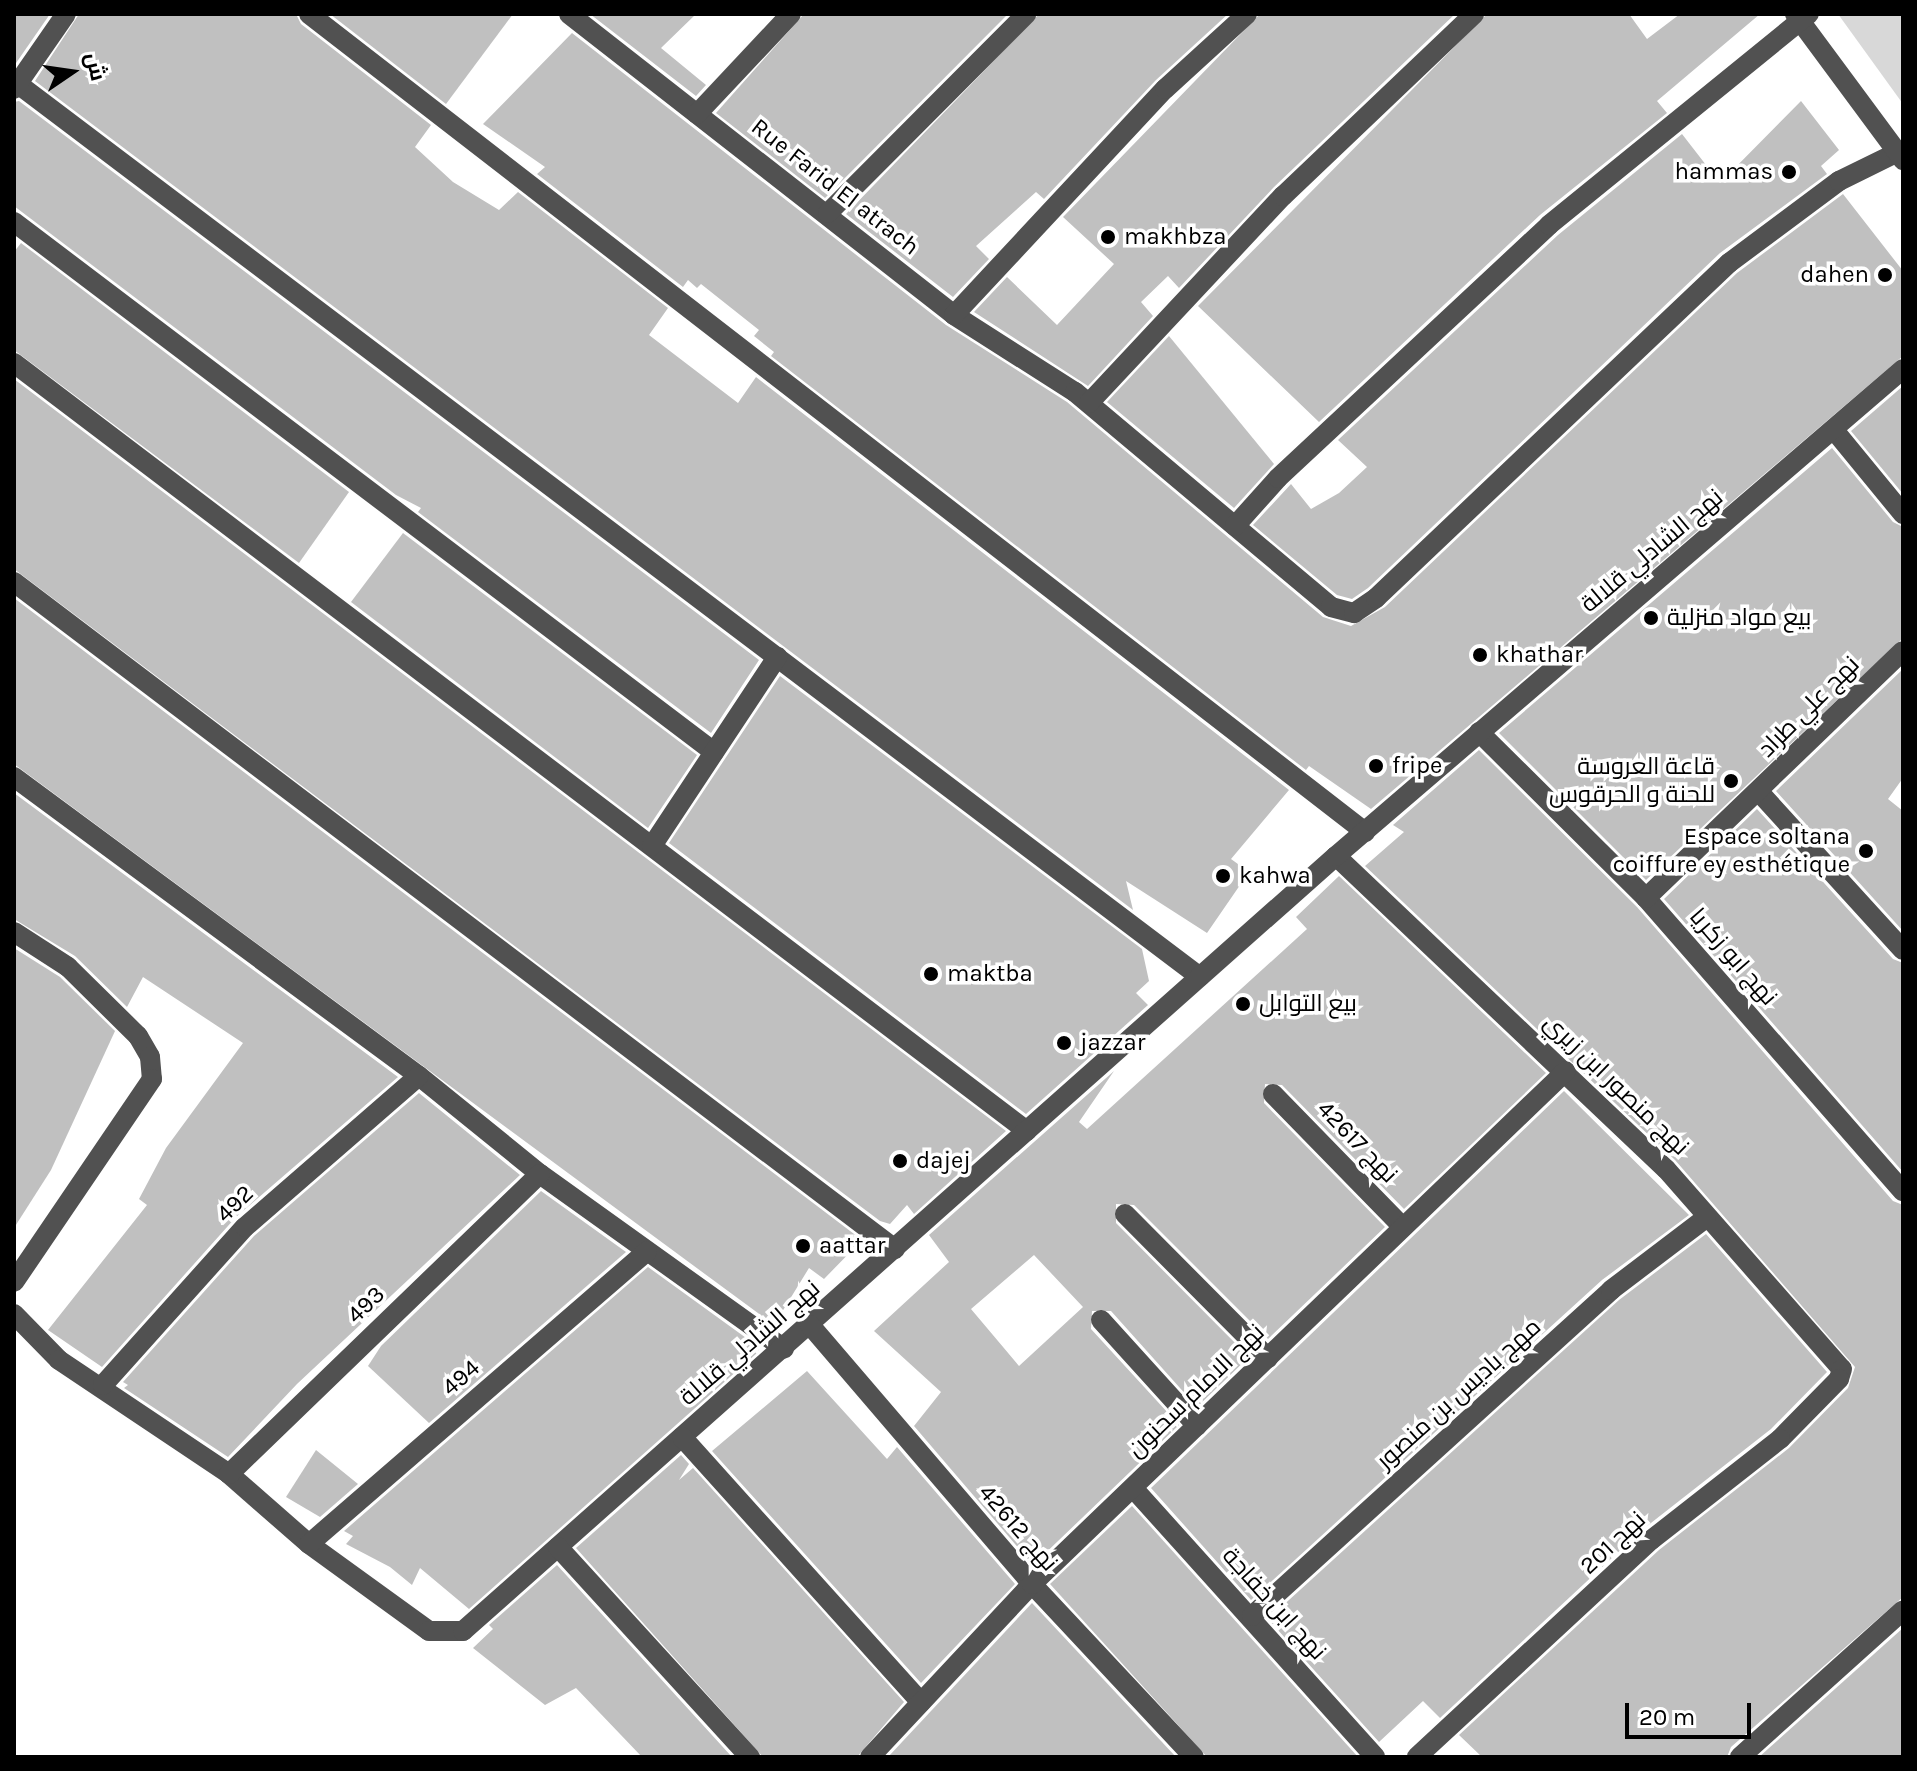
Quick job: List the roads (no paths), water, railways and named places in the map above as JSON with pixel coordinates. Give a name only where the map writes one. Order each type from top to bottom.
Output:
[{"type":"street","points":[[66,14],[16,86],[1200,977]]},
{"type":"street","points":[[309,14],[1365,832]]},
{"type":"street","name":"Rue Farid El atrach","points":[[569,14],[828,213],[954,315],[1082,397],[1331,607],[1359,611],[1729,263],[1839,181],[1900,156]]},
{"type":"street","points":[[697,114],[791,14]]},
{"type":"street","points":[[828,213],[1026,14]]},
{"type":"street","points":[[954,315],[1154,100],[1247,14]]},
{"type":"street","points":[[1082,397],[1283,196],[1474,14]]},
{"type":"street","points":[[1235,526],[1278,478],[1528,244],[1801,16],[1900,156]]},
{"type":"street","points":[[14,222],[714,752]]},
{"type":"street","points":[[14,363],[1027,1131]]},
{"type":"street","name":"نهج الشادلي قلالة","points":[[309,1544],[429,1631],[463,1631],[1336,856],[1903,369]]},
{"type":"street","points":[[1834,430],[1903,514]]},
{"type":"street","points":[[14,582],[895,1249]]},
{"type":"street","name":"نهج علي طراد","points":[[1646,898],[1760,793],[1903,651]]},
{"type":"street","points":[[652,846],[777,657]]},
{"type":"street","name":"نهج ابو زكريا","points":[[1479,732],[1646,898],[1903,1192]]},
{"type":"street","points":[[14,777],[419,1076],[540,1174],[784,1349]]},
{"type":"street","points":[[1760,793],[1903,950]]},
{"type":"street","name":"نهج منصور ابن زيري","points":[[1336,856],[1666,1169],[1842,1369]]},
{"type":"street","points":[[14,932],[68,967],[138,1036],[150,1057],[152,1079],[14,1282]]},
{"type":"street","name":"نهج الامام سحنون","points":[[870,1757],[1032,1584],[1566,1071]]},
{"type":"street","name":"492","points":[[103,1385],[245,1227],[419,1076]]},
{"type":"street","name":"نهج 42617","points":[[1273,1094],[1403,1227]]},
{"type":"street","name":"493","points":[[229,1474],[540,1174]]},
{"type":"street","points":[[1125,1214],[1268,1358]]},
{"type":"street","name":"مهج باديس بن منصور","points":[[1252,1616],[1611,1290],[1706,1218]]},
{"type":"street","name":"494","points":[[309,1544],[647,1251]]},
{"type":"street","points":[[14,1314],[59,1360],[103,1385],[229,1474],[309,1544]]},
{"type":"street","points":[[1101,1320],[1197,1426]]},
{"type":"street","name":"نهج 42612","points":[[810,1325],[1032,1584],[1194,1757]]},
{"type":"street","name":"نهج 201","points":[[1417,1757],[1651,1540],[1780,1439],[1839,1379],[1842,1369]]},
{"type":"street","points":[[682,1437],[921,1702]]},
{"type":"street","name":"نهج ابن خفاجة","points":[[1133,1488],[1252,1616],[1375,1757]]},
{"type":"street","points":[[558,1547],[750,1757]]},
{"type":"street","points":[[1740,1757],[1903,1610]]},
{"type":"place","name":"hammas","points":[[1789,172]]},
{"type":"place","name":"makhbza","points":[[1108,237]]},
{"type":"place","name":"dahen","points":[[1885,275]]},
{"type":"place","name":"بيع مواد منزلية","points":[[1651,618]]},
{"type":"place","name":"khathar","points":[[1480,655]]},
{"type":"place","name":"fripe","points":[[1376,766]]},
{"type":"place","name":"قاعة العروسة للحنة و الحرقوس","points":[[1731,781]]},
{"type":"place","name":"Espace soltana coiffure ey esthétique","points":[[1866,851]]},
{"type":"place","name":"kahwa","points":[[1223,876]]},
{"type":"place","name":"maktba","points":[[931,974]]},
{"type":"place","name":"بيع التوابل","points":[[1243,1004]]},
{"type":"place","name":"jazzar","points":[[1064,1043]]},
{"type":"place","name":"dajej","points":[[900,1161]]},
{"type":"place","name":"aattar","points":[[803,1246]]}]
